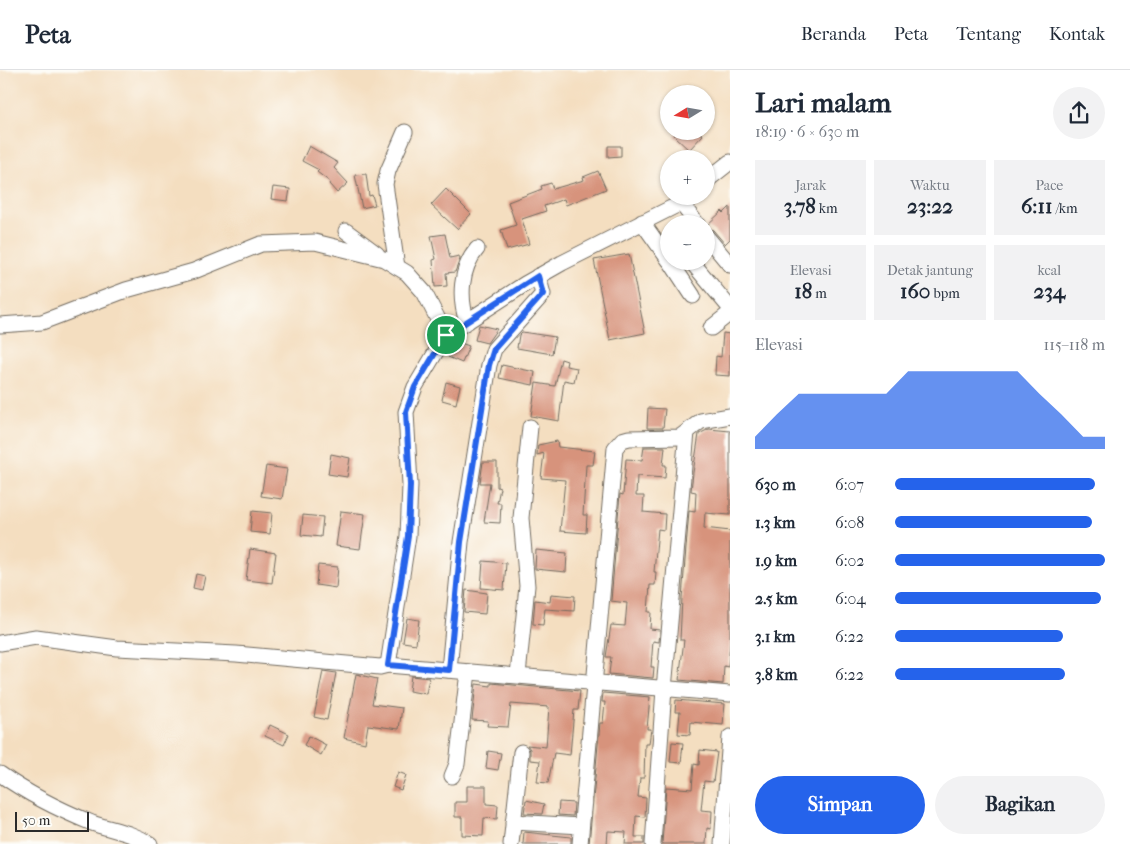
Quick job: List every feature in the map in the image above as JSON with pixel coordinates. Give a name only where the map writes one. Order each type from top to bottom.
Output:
[{"type":"street","points":[[391,263],[385,184],[388,171],[405,132]]},
{"type":"street","points":[[715,175],[728,167]]},
{"type":"street","points":[[388,665],[401,590],[410,504],[406,412],[415,387],[446,335],[538,276],[674,205]]},
{"type":"street","points":[[642,222],[660,248]]},
{"type":"street","points":[[346,231],[407,273],[424,292],[446,335]]},
{"type":"street","points":[[0,325],[42,322],[126,290],[194,271],[261,244],[315,242],[391,263]]},
{"type":"street","points":[[715,247],[730,265]]},
{"type":"street","points":[[467,322],[462,308],[462,287],[469,258],[477,249]]},
{"type":"street","points":[[675,270],[693,296]]},
{"type":"street","points":[[698,270],[730,308]]},
{"type":"street","points":[[449,670],[461,542],[489,365],[494,349],[543,294],[538,276]]},
{"type":"street","points":[[710,328],[730,313]]},
{"type":"street","points":[[580,844],[615,448],[622,440],[629,438],[680,437],[701,421],[730,416]]},
{"type":"street","points":[[518,675],[527,586],[521,518],[530,427]]},
{"type":"street","points":[[653,844],[664,688],[687,432]]},
{"type":"street","points":[[0,643],[36,637],[117,648],[236,654],[380,667],[388,665],[730,694]]},
{"type":"street","points":[[452,776],[457,764],[468,672]]},
{"type":"street","points":[[722,844],[730,737]]},
{"type":"street","points":[[512,844],[521,752]]},
{"type":"street","points":[[0,774],[36,797],[93,823],[136,835],[150,844]]},
{"type":"street","points":[[513,822],[581,826]]},
{"type":"building","points":[[678,140],[698,140],[689,150]]},
{"type":"building","points":[[309,146],[338,163],[334,168],[348,183],[337,193],[329,184],[330,182],[317,172],[319,170],[302,161]]},
{"type":"building","points":[[608,146],[621,146],[621,156],[608,157]]},
{"type":"building","points":[[598,171],[606,189],[566,205],[564,199],[544,206],[546,211],[522,219],[529,244],[507,250],[501,230],[516,225],[508,202],[542,189],[541,186],[551,183],[553,189],[584,180],[583,177]]},
{"type":"building","points":[[366,174],[369,196],[372,195],[375,205],[362,208],[355,175]]},
{"type":"building","points":[[273,187],[290,189],[288,201],[271,199]]},
{"type":"building","points":[[446,189],[471,214],[457,229],[431,205]]},
{"type":"building","points":[[730,207],[730,239],[725,244],[715,232],[715,218],[722,211],[724,213]]},
{"type":"building","points":[[445,234],[450,258],[459,256],[460,259],[455,272],[446,273],[447,286],[435,287],[433,260],[436,259],[431,236]]},
{"type":"building","points":[[629,254],[645,333],[610,340],[594,260]]},
{"type":"building","points":[[479,325],[497,329],[487,343],[475,340]]},
{"type":"building","points":[[522,332],[555,337],[552,354],[517,348],[519,335]]},
{"type":"building","points":[[723,333],[730,334],[730,376],[715,375],[716,356],[721,357]]},
{"type":"building","points":[[455,341],[469,346],[462,363],[448,357]]},
{"type":"building","points":[[561,359],[567,361],[566,366],[577,368],[574,382],[564,380],[559,421],[531,416],[536,383],[555,386]]},
{"type":"building","points":[[502,365],[535,372],[533,385],[499,378]]},
{"type":"building","points":[[446,382],[460,386],[456,404],[442,400]]},
{"type":"building","points":[[648,408],[665,409],[663,428],[647,428]]},
{"type":"building","points":[[709,429],[730,431],[730,515],[705,513],[704,528],[730,531],[730,643],[728,667],[724,666],[723,684],[679,680],[684,640],[680,640],[689,511],[695,512],[696,492],[691,491],[693,473],[699,434]]},
{"type":"building","points":[[557,441],[558,447],[595,451],[593,465],[586,465],[583,515],[587,515],[586,533],[560,531],[565,480],[541,478],[544,453],[537,455],[538,445]]},
{"type":"building","points":[[644,447],[665,447],[663,465],[666,465],[665,478],[637,476],[636,496],[644,496],[643,512],[665,514],[664,530],[658,529],[654,572],[656,572],[655,585],[650,585],[648,612],[651,612],[650,629],[660,630],[659,642],[653,641],[651,667],[654,667],[653,678],[609,674],[611,657],[606,657],[611,625],[625,626],[627,603],[611,601],[620,494],[623,495],[626,459],[642,460]]},
{"type":"building","points":[[331,454],[350,458],[347,477],[328,474]]},
{"type":"building","points":[[483,462],[497,462],[497,487],[500,488],[497,503],[501,503],[500,523],[484,522],[490,483],[480,483]]},
{"type":"building","points":[[266,466],[287,469],[282,499],[261,496]]},
{"type":"building","points":[[252,511],[272,513],[270,534],[250,532]]},
{"type":"building","points":[[341,511],[365,514],[360,549],[336,546]]},
{"type":"building","points":[[303,515],[323,517],[321,537],[301,535]]},
{"type":"building","points":[[250,549],[276,553],[272,583],[246,580]]},
{"type":"building","points":[[536,550],[567,553],[566,572],[535,569]]},
{"type":"building","points":[[483,561],[506,563],[504,590],[481,588]]},
{"type":"building","points":[[318,565],[338,567],[336,588],[316,585]]},
{"type":"building","points":[[196,574],[205,576],[202,590],[193,588]]},
{"type":"building","points":[[466,590],[487,593],[485,614],[464,612]]},
{"type":"building","points":[[551,594],[575,596],[574,611],[545,609],[543,625],[533,624],[535,600],[550,602]]},
{"type":"building","points":[[407,618],[419,620],[416,644],[403,642]]},
{"type":"building","points":[[323,671],[336,673],[327,720],[314,717]]},
{"type":"building","points":[[356,674],[377,679],[372,704],[402,708],[399,729],[368,725],[365,743],[344,738]]},
{"type":"building","points":[[411,676],[429,678],[426,694],[409,691]]},
{"type":"building","points":[[491,683],[580,691],[578,710],[574,710],[570,755],[554,753],[548,783],[537,782],[540,761],[530,760],[530,749],[527,745],[546,747],[549,707],[511,704],[508,727],[487,726],[488,721],[472,720],[476,684],[491,686]]},
{"type":"building","points":[[603,693],[650,697],[647,729],[651,729],[649,744],[645,744],[644,778],[640,778],[638,797],[646,798],[645,817],[636,816],[635,837],[644,837],[644,844],[625,844],[626,832],[608,831],[607,844],[589,844],[600,723],[603,723],[605,702],[602,702]]},
{"type":"building","points":[[676,700],[725,704],[723,725],[691,722],[690,735],[678,734],[680,712],[675,712]]},
{"type":"building","points":[[270,725],[289,734],[284,745],[265,736]]},
{"type":"building","points":[[309,736],[326,745],[321,755],[304,745]]},
{"type":"building","points":[[672,742],[683,743],[681,763],[670,762]]},
{"type":"building","points":[[700,750],[717,752],[713,782],[704,781],[701,810],[712,811],[711,829],[707,828],[706,844],[662,844],[666,787],[692,789],[694,764],[699,765]]},
{"type":"building","points":[[488,751],[501,753],[498,770],[486,768]]},
{"type":"building","points":[[398,772],[406,775],[401,790],[393,787]]},
{"type":"building","points":[[467,786],[486,786],[486,804],[498,805],[497,819],[484,818],[483,836],[462,835],[462,817],[455,817],[455,802],[467,802]]},
{"type":"building","points":[[526,800],[544,804],[542,814],[524,813]]},
{"type":"building","points":[[559,802],[574,803],[573,816],[558,815]]},
{"type":"building","points":[[524,832],[571,837],[571,844],[523,844]]},
{"type":"route","points":[[538,276],[543,294],[494,349],[489,365],[461,542],[449,670],[388,665],[408,536],[410,485],[406,440],[406,412],[415,387],[446,335],[538,276]]}]
